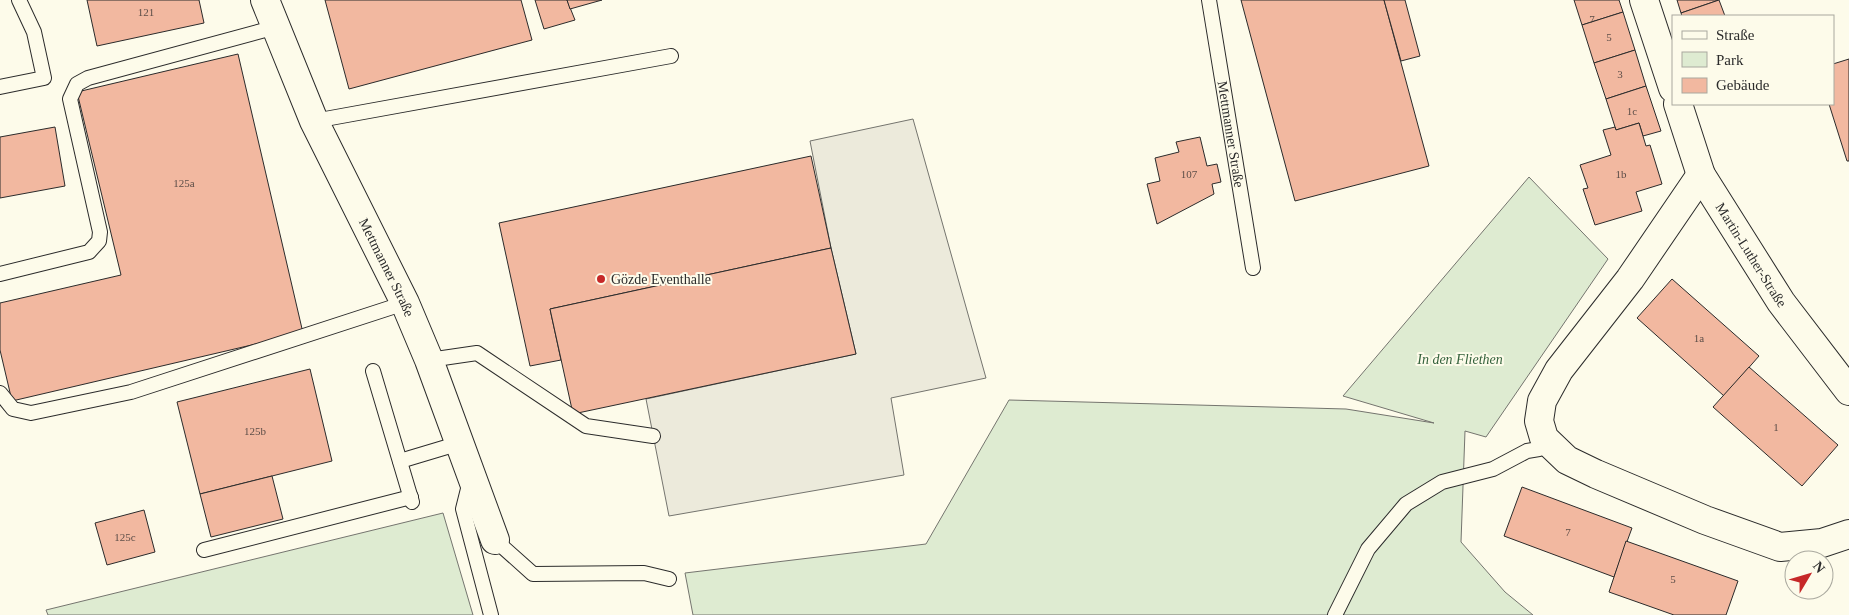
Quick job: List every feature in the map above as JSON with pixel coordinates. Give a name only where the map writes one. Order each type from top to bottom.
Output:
[{"type":"street","name":"Mettmanner Straße","points":[[264,0],[314,121],[405,303],[429,360],[496,540]]},
{"type":"street","points":[[1644,0],[1672,85]]},
{"type":"street","name":"Martin-Luther-Straße","points":[[1678,105],[1701,176],[1781,302],[1849,391]]},
{"type":"street","points":[[1701,176],[1630,279],[1559,370],[1542,401],[1539,421],[1544,438],[1568,460],[1596,474],[1705,520],[1780,547],[1822,543],[1849,534]]},
{"type":"lane","points":[[0,87],[44,78],[34,32],[19,0]]},
{"type":"lane","name":"Mettmanner Straße","points":[[1210,0],[1253,268]]},
{"type":"lane","points":[[0,274],[89,252],[99,241],[100,232],[70,99],[77,84],[88,78],[276,27]]},
{"type":"lane","points":[[314,121],[671,56]]},
{"type":"lane","points":[[0,393],[13,408],[31,414],[131,392],[405,303]]},
{"type":"lane","points":[[429,360],[478,353],[586,426],[653,436]]},
{"type":"lane","points":[[204,550],[412,499],[374,371]]},
{"type":"lane","points":[[400,461],[460,443]]},
{"type":"lane","points":[[1335,615],[1368,549],[1406,504],[1442,482],[1494,469],[1527,451],[1540,449],[1551,444]]},
{"type":"lane","points":[[472,476],[463,509],[491,615]]},
{"type":"lane","points":[[496,540],[533,574],[644,573],[669,579]]},
{"type":"green space","name":"In den Fliethen","points":[[1529,177],[1608,259],[1486,437],[1465,431],[1461,542],[1505,592],[1533,615],[693,615],[685,573],[926,544],[1009,400],[1346,409],[1434,423],[1343,396]]},
{"type":"green space","points":[[443,513],[473,615],[48,615],[46,610]]},
{"type":"shaded area","points":[[913,119],[986,378],[891,398],[904,475],[669,516],[646,399],[856,354],[831,248],[810,141]]},
{"type":"building","points":[[87,0],[199,0],[204,23],[97,46]]},
{"type":"building","points":[[325,0],[521,0],[532,40],[349,89]]},
{"type":"building","points":[[535,0],[567,0],[575,20],[544,29]]},
{"type":"building","points":[[567,0],[602,0],[570,9]]},
{"type":"building","points":[[1241,0],[1384,0],[1429,166],[1295,201]]},
{"type":"building","points":[[1384,0],[1405,0],[1420,56],[1401,61]]},
{"type":"building","points":[[1574,0],[1619,0],[1623,12],[1582,25]]},
{"type":"building","points":[[1677,0],[1719,0],[1681,13]]},
{"type":"building","points":[[1719,0],[1725,15],[1682,15],[1681,13]]},
{"type":"building","points":[[1623,12],[1635,50],[1594,63],[1582,25]]},
{"type":"building","points":[[1635,50],[1646,86],[1606,99],[1594,63]]},
{"type":"building","points":[[238,54],[303,333],[12,401],[0,350],[0,303],[121,275],[77,92]]},
{"type":"building","points":[[1849,59],[1849,161],[1847,161],[1829,105],[1834,105],[1834,64]]},
{"type":"building","points":[[1646,86],[1661,131],[1643,136],[1639,123],[1616,130],[1606,99]]},
{"type":"building","points":[[1639,123],[1646,146],[1650,145],[1662,184],[1636,192],[1642,211],[1595,225],[1583,189],[1588,188],[1580,165],[1611,155],[1603,130],[1615,127],[1616,130]]},
{"type":"building","points":[[55,127],[65,186],[0,198],[0,137]]},
{"type":"building","points":[[1200,137],[1207,166],[1217,164],[1221,182],[1212,184],[1214,194],[1157,224],[1147,184],[1160,181],[1155,158],[1179,152],[1176,142]]},
{"type":"building","name":"Gözde Eventhalle","points":[[811,156],[831,248],[550,309],[561,360],[530,366],[499,223]]},
{"type":"building","points":[[831,248],[856,354],[573,414],[550,309]]},
{"type":"building","points":[[1672,279],[1759,356],[1724,396],[1637,318]]},
{"type":"building","points":[[1749,367],[1838,445],[1802,486],[1713,407]]},
{"type":"building","points":[[310,369],[332,461],[200,494],[177,402]]},
{"type":"building","points":[[272,476],[283,519],[211,537],[200,494]]},
{"type":"building","points":[[1522,487],[1632,528],[1614,577],[1504,536]]},
{"type":"building","points":[[144,510],[155,552],[107,565],[95,523]]},
{"type":"building","points":[[1626,541],[1738,581],[1726,615],[1674,615],[1609,592]]},
{"type":"place","name":"Gözde Eventhalle","points":[[601,279]]}]
